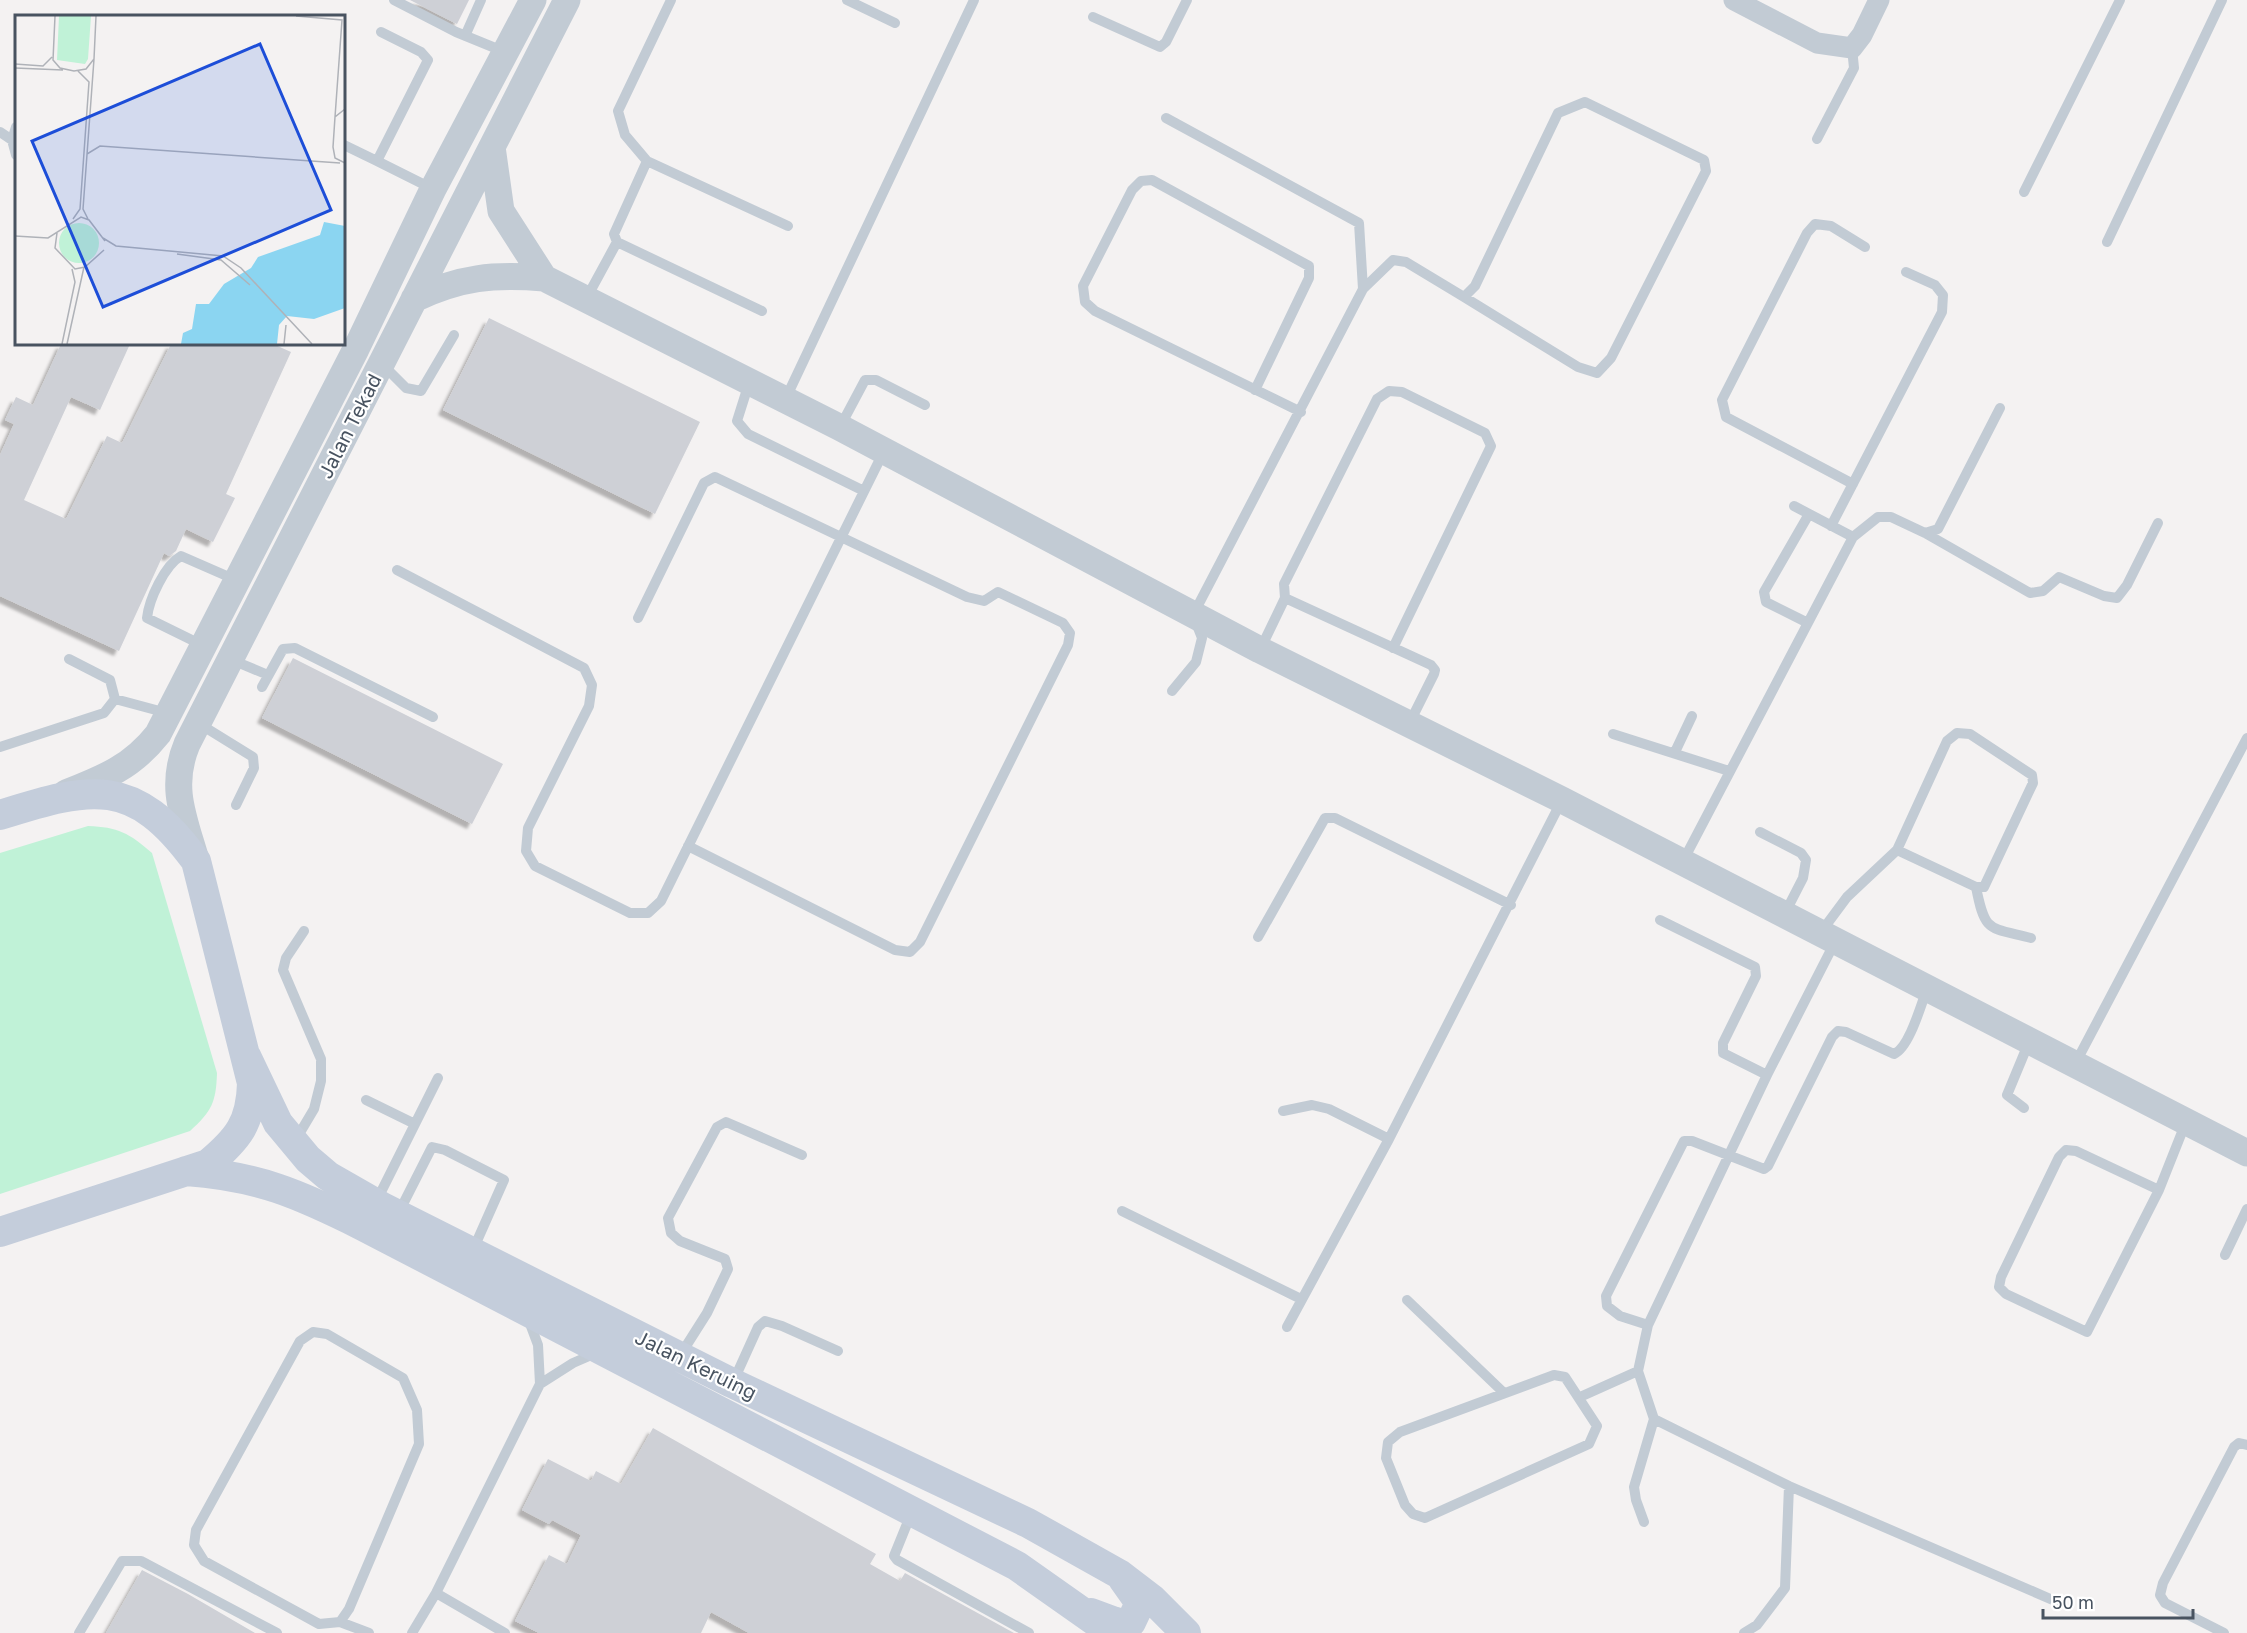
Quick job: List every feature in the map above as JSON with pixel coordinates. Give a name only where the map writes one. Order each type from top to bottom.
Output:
[{"type":"main road","points":[[0,815],[59,796],[87,794],[116,797],[135,803],[154,813],[174,831],[196,861],[252,1083],[251,1107],[244,1126],[227,1148],[208,1164],[0,1232]]},
{"type":"main road","name":"Jalan Keruing","points":[[246,1056],[278,1124],[328,1176],[387,1209],[679,1357],[1028,1523],[1119,1574],[1153,1600],[1186,1633]]},
{"type":"main road","name":"Jalan Keruing","points":[[186,1171],[237,1176],[299,1195],[605,1350],[1017,1566],[1111,1633]]},
{"type":"main road","points":[[1079,1608],[1118,1623],[1131,1622],[1140,1603],[1119,1574]]},
{"type":"street","name":"Jalan Tekad","points":[[59,796],[118,770],[142,754],[170,713],[350,346],[532,0]]},
{"type":"street","name":"Jalan Tekad","points":[[196,861],[179,800],[177,780],[181,760],[229,658],[567,0]]},
{"type":"street","points":[[1734,0],[1817,43],[1852,48],[1862,35],[1879,0]]},
{"type":"street","points":[[492,147],[501,211],[544,278]]},
{"type":"street","points":[[414,299],[466,279],[504,275],[544,278],[840,428],[1260,650],[1562,800],[2247,1153]]},
{"type":"lane","points":[[394,0],[465,36],[506,52]]},
{"type":"lane","points":[[465,36],[481,0]]},
{"type":"lane","points":[[671,0],[618,111],[625,135],[647,161],[788,226]]},
{"type":"lane","points":[[847,0],[895,23]]},
{"type":"lane","points":[[784,400],[974,0]]},
{"type":"lane","points":[[1093,17],[1160,47],[1187,0]]},
{"type":"lane","points":[[2024,192],[2120,0]]},
{"type":"lane","points":[[2107,243],[2222,0]]},
{"type":"lane","points":[[377,160],[428,60],[421,52],[381,32]]},
{"type":"lane","points":[[1817,140],[1854,68],[1852,48]]},
{"type":"lane","points":[[1172,691],[1196,662],[1202,638],[1192,615],[1363,289],[1393,260],[1406,262],[1450,291],[1464,297],[1578,367],[1597,373],[1611,358],[1706,171],[1704,160],[1585,102],[1558,113],[1475,286],[1464,297]]},
{"type":"lane","points":[[1166,118],[1359,223],[1363,289]]},
{"type":"lane","points":[[15,130],[12,140],[15,151]]},
{"type":"lane","points":[[0,132],[12,140]]},
{"type":"lane","points":[[345,145],[433,189]]},
{"type":"lane","points":[[647,161],[614,234],[617,242],[762,311]]},
{"type":"lane","points":[[1255,390],[1308,278],[1309,266],[1152,180],[1141,181],[1132,190],[1083,286],[1085,302],[1095,311],[1255,390],[1300,412]]},
{"type":"lane","points":[[1853,484],[1726,417],[1722,400],[1807,232],[1815,224],[1831,226],[1864,247]]},
{"type":"lane","points":[[585,300],[617,242]]},
{"type":"lane","points":[[1831,526],[1942,312],[1943,295],[1935,285],[1906,272]]},
{"type":"lane","points":[[382,364],[406,388],[421,391],[454,335]]},
{"type":"lane","points":[[840,428],[865,380],[876,380],[926,405]]},
{"type":"lane","points":[[749,382],[737,421],[748,434],[864,491]]},
{"type":"lane","points":[[1260,650],[1285,598],[1284,584],[1377,399],[1389,391],[1402,393],[1485,433],[1491,446],[1393,648]]},
{"type":"lane","points":[[1925,533],[1938,529],[2000,408]]},
{"type":"lane","points":[[397,570],[584,668],[592,685],[589,706],[528,828],[526,851],[535,866],[630,913],[648,913],[661,901],[843,538],[884,451]]},
{"type":"lane","points":[[638,618],[704,483],[715,477],[967,597],[984,602],[998,592],[1063,623],[1070,633],[1068,645],[920,942],[910,951],[895,950],[688,846]]},
{"type":"lane","points":[[1794,506],[1853,537]]},
{"type":"lane","points":[[1806,622],[1766,602],[1764,592],[1809,514]]},
{"type":"lane","points":[[1682,863],[1806,622],[1853,537],[1878,517],[1891,518],[1925,533],[2031,593],[2043,591],[2059,578],[2104,596],[2117,598],[2127,585],[2158,523]]},
{"type":"lane","points":[[202,645],[147,618],[148,607],[173,560],[181,556],[236,580]]},
{"type":"lane","points":[[1285,598],[1431,665],[1435,670],[1408,724]]},
{"type":"lane","points":[[262,687],[283,649],[295,648],[433,717]]},
{"type":"lane","points":[[229,658],[268,675]]},
{"type":"lane","points":[[69,659],[110,680],[115,699]]},
{"type":"lane","points":[[115,699],[170,713]]},
{"type":"lane","points":[[0,747],[104,713],[115,699]]},
{"type":"lane","points":[[1675,752],[1692,716]]},
{"type":"lane","points":[[198,722],[253,757],[254,768],[236,805]]},
{"type":"lane","points":[[1644,1522],[1634,1487],[1654,1419],[1638,1371],[1648,1325],[1767,1075],[1846,897],[1897,850],[1947,741],[1957,733],[1970,734],[2025,768],[2032,775],[2033,783],[1984,887],[1976,887],[1897,850]]},
{"type":"lane","points":[[1613,734],[1729,771]]},
{"type":"lane","points":[[2075,1065],[2247,738]]},
{"type":"lane","points":[[1287,1327],[1389,1139],[1562,800]]},
{"type":"lane","points":[[1258,937],[1325,818],[1335,818],[1510,905]]},
{"type":"lane","points":[[1760,832],[1801,853],[1806,860],[1803,878],[1784,915]]},
{"type":"lane","points":[[1976,887],[1981,916],[1986,923],[1992,928],[2031,938]]},
{"type":"lane","points":[[1660,920],[1755,967],[1756,976],[1723,1043],[1723,1053],[1767,1075]]},
{"type":"lane","points":[[294,1143],[315,1109],[321,1080],[321,1059],[283,970],[286,958],[304,931]]},
{"type":"lane","points":[[1648,1325],[1613,1312],[1607,1306],[1606,1296],[1684,1141],[1692,1141],[1764,1169],[1768,1166],[1832,1037],[1838,1031],[1846,1032],[1894,1054],[1898,1053],[1908,1039],[1927,989]]},
{"type":"lane","points":[[2024,1108],[2007,1095],[2029,1041]]},
{"type":"lane","points":[[387,1209],[415,1124],[438,1078]]},
{"type":"lane","points":[[366,1100],[415,1124]]},
{"type":"lane","points":[[1283,1111],[1312,1105],[1329,1109],[1389,1139]]},
{"type":"lane","points":[[679,1357],[707,1313],[728,1269],[725,1259],[680,1241],[671,1233],[668,1218],[717,1127],[726,1122],[802,1155]]},
{"type":"lane","points":[[2159,1190],[2076,1150],[2066,1150],[2059,1157],[2001,1277],[1999,1287],[2006,1294],[2087,1332],[2159,1190],[2187,1122]]},
{"type":"lane","points":[[387,1209],[432,1147],[446,1150],[504,1180],[471,1252]]},
{"type":"lane","points":[[2225,1255],[2247,1209]]},
{"type":"lane","points":[[1122,1211],[1301,1299]]},
{"type":"lane","points":[[1407,1300],[1503,1392]]},
{"type":"lane","points":[[412,1633],[436,1593],[540,1384],[538,1345],[523,1308]]},
{"type":"lane","points":[[732,1383],[758,1327],[765,1321],[838,1351]]},
{"type":"lane","points":[[340,1622],[349,1609],[419,1444],[417,1410],[403,1378],[327,1334],[313,1332],[300,1341],[196,1530],[194,1545],[204,1561],[319,1624],[340,1622],[369,1633]]},
{"type":"lane","points":[[540,1384],[573,1363],[605,1350]]},
{"type":"lane","points":[[1580,1397],[1638,1371]]},
{"type":"lane","points":[[1554,1375],[1565,1377],[1597,1426],[1589,1444],[1425,1518],[1413,1514],[1405,1505],[1386,1458],[1388,1442],[1400,1432],[1503,1392],[1554,1375]]},
{"type":"lane","points":[[1654,1419],[1789,1486],[2055,1601]]},
{"type":"lane","points":[[2224,1633],[2165,1603],[2160,1594],[2163,1583],[2234,1447],[2239,1443],[2247,1445]]},
{"type":"lane","points":[[1744,1633],[1757,1625],[1785,1588],[1789,1486]]},
{"type":"lane","points":[[912,1511],[896,1549],[894,1556],[897,1560],[1029,1633]]},
{"type":"lane","points":[[79,1633],[122,1561],[141,1561],[277,1633]]},
{"type":"lane","points":[[436,1593],[504,1633]]},
{"type":"green space","points":[[88,826],[123,832],[152,853],[217,1073],[214,1099],[208,1112],[190,1131],[0,1194],[0,853]]},
{"type":"building","points":[[410,0],[469,0],[457,24]]},
{"type":"building","points":[[489,318],[700,422],[655,514],[443,410]]},
{"type":"building","points":[[61,345],[130,345],[100,410],[71,397],[24,500],[66,519],[107,436],[122,443],[171,345],[275,345],[291,352],[226,494],[235,498],[213,542],[186,529],[176,551],[169,556],[164,553],[119,651],[0,596],[0,455],[14,424],[5,420],[16,397],[33,405]]},
{"type":"building","points":[[293,658],[503,764],[472,824],[262,718]]},
{"type":"building","points":[[653,1428],[876,1554],[870,1564],[900,1581],[905,1573],[1014,1633],[749,1633],[711,1612],[701,1633],[539,1633],[515,1621],[549,1555],[567,1564],[581,1535],[552,1520],[549,1524],[522,1510],[548,1459],[591,1481],[596,1471],[621,1484]]},
{"type":"building","points":[[142,1570],[188,1594],[255,1633],[106,1633]]}]
